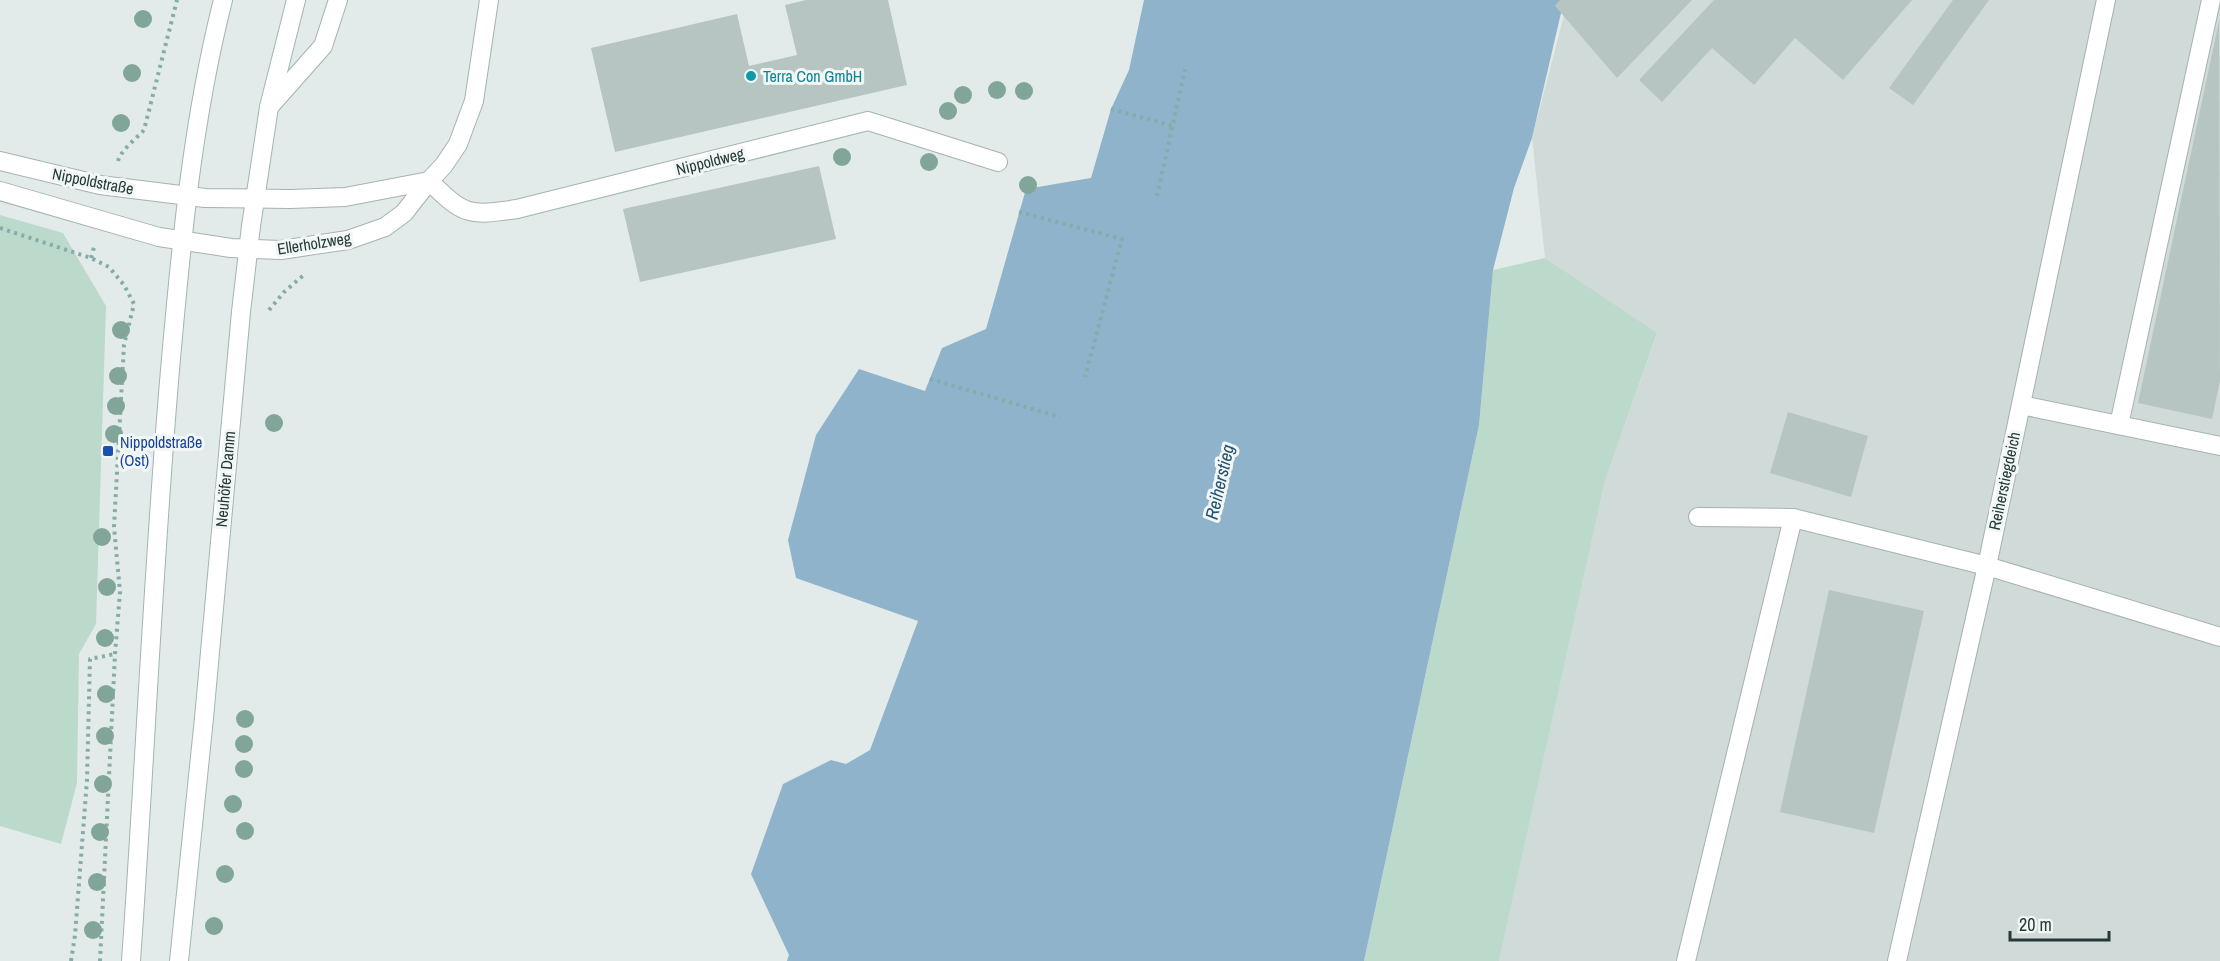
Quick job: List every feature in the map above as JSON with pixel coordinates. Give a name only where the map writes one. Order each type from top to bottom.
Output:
[{"type":"street","points":[[131,961],[143,795],[158,517],[182,242],[203,83],[223,0]]},
{"type":"street","name":"Neuhöfer Damm","points":[[179,961],[248,249],[269,107],[297,0]]},
{"type":"street","points":[[269,107],[323,46],[338,0]]},
{"type":"street","name":"Ellerholzweg","points":[[182,242],[248,249],[281,250],[313,246],[348,240],[385,227],[404,213],[444,165],[458,144],[467,123],[476,90],[489,0]]},
{"type":"street","name":"Reiherstiegdeich","points":[[1897,961],[1987,566],[2106,0]]},
{"type":"street","points":[[2118,425],[2211,0]]},
{"type":"street","name":"Nippoldweg","points":[[429,181],[452,203],[463,210],[482,214],[518,209],[868,121],[998,162]]},
{"type":"street","name":"Nippoldstraße","points":[[0,161],[110,186],[187,196],[255,200]]},
{"type":"street","points":[[255,200],[345,197],[429,181]]},
{"type":"street","name":"Nippoldstraße","points":[[0,191],[182,242]]},
{"type":"street","points":[[2021,405],[2220,446]]},
{"type":"street","points":[[1698,517],[1793,518],[1987,566],[2220,637]]},
{"type":"street","points":[[1686,961],[1793,518]]},
{"type":"path","points":[[110,186],[120,153],[131,145],[144,130],[177,0]]},
{"type":"path","points":[[1157,196],[1185,69]]},
{"type":"path","points":[[1111,110],[1173,126]]},
{"type":"path","points":[[1019,212],[1122,239],[1085,377]]},
{"type":"path","points":[[92,258],[101,221]]},
{"type":"path","points":[[0,228],[92,258],[109,267],[124,285],[134,304],[124,345],[114,527],[120,592],[114,654],[100,961]]},
{"type":"path","points":[[930,379],[1060,417]]},
{"type":"path","points":[[71,961],[87,780],[90,659],[114,654]]},
{"type":"shaded area","points":[[1568,0],[2220,0],[2220,961],[1499,961],[1605,481],[1657,334],[1545,258],[1532,138]]},
{"type":"green space","points":[[0,215],[63,233],[106,306],[96,624],[79,654],[77,783],[61,844],[0,826]]},
{"type":"green space","points":[[1545,258],[1657,333],[1605,481],[1499,961],[1364,961],[1479,425],[1493,270]]},
{"type":"water","name":"Reiherstieg","points":[[1144,0],[1564,0],[1532,138],[1514,188],[1493,270],[1479,425],[1364,961],[787,961],[789,955],[751,874],[783,784],[831,760],[846,764],[870,750],[918,621],[796,578],[788,540],[816,435],[859,369],[925,391],[942,348],[986,329],[1026,189],[1091,178],[1111,109],[1129,70]]},
{"type":"building","name":"Terra Con GmbH","points":[[806,0],[888,0],[907,85],[615,152],[591,48],[737,14],[749,66],[797,55],[785,5]]},
{"type":"building","points":[[1560,0],[1692,0],[1617,78],[1555,6]]},
{"type":"building","points":[[1714,0],[1912,0],[1843,80],[1795,38],[1754,85],[1712,48],[1662,102],[1639,80]]},
{"type":"building","points":[[1953,0],[1989,0],[1913,105],[1889,88]]},
{"type":"building","points":[[2219,21],[2220,381],[2212,419],[2138,403]]},
{"type":"building","points":[[819,166],[836,239],[640,282],[623,209]]},
{"type":"building","points":[[1788,412],[1868,436],[1851,497],[1770,473]]},
{"type":"building","points":[[1829,590],[1924,611],[1874,833],[1780,812]]},
{"type":"place","name":"Terra Con GmbH","points":[[751,76]]},
{"type":"place","name":"Nippoldstraße (Ost)","points":[[108,451]]}]
